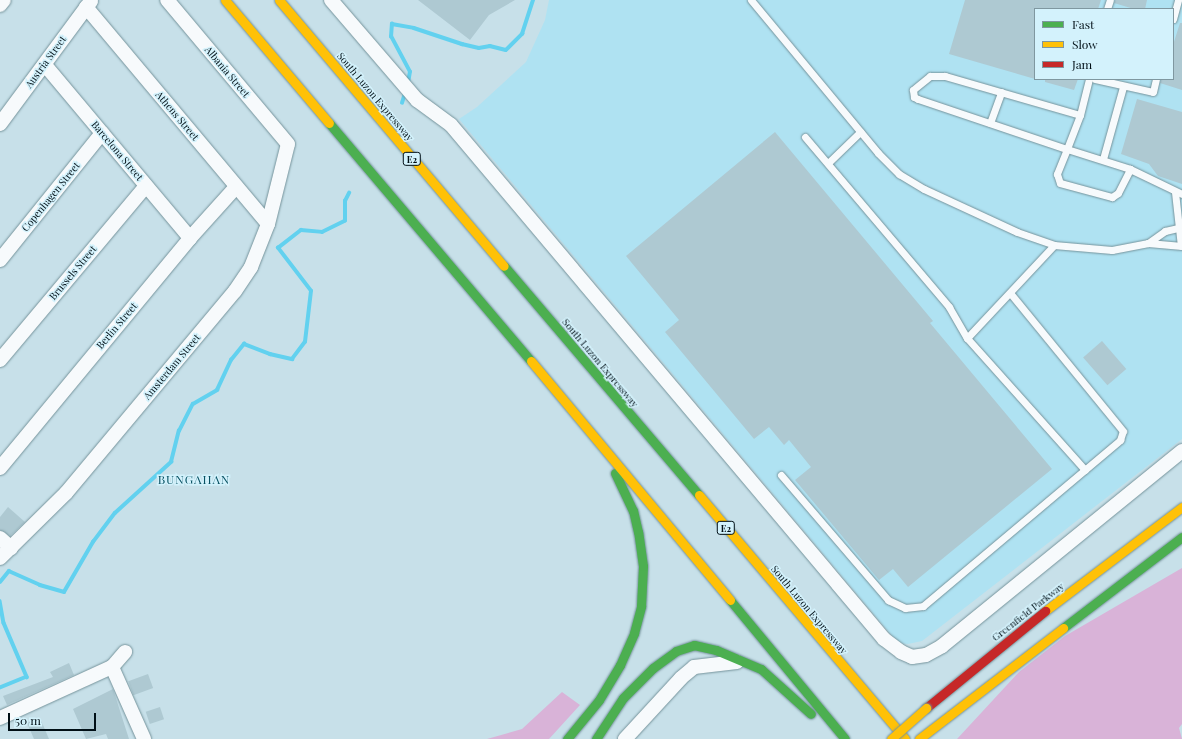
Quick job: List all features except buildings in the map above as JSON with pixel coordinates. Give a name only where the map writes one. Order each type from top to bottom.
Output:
[{"type":"main road","points":[[225,0],[600,443],[845,739]]},
{"type":"main road","name":"South Luzon Expressway","points":[[279,0],[905,739]]},
{"type":"main road","points":[[567,739],[594,706],[620,666],[634,633],[641,606],[643,566],[638,532],[632,511],[600,443]]},
{"type":"main road","name":"Greenfield Parkway","points":[[891,739],[926,708],[1037,618],[1182,507]]},
{"type":"main road","points":[[919,739],[939,722],[1182,537]]},
{"type":"main road","points":[[596,739],[623,698],[653,668],[676,651],[694,645],[716,650],[761,669],[841,739]]},
{"type":"street","points":[[0,5],[4,0]]},
{"type":"street","name":"Albania Street","points":[[167,0],[288,144]]},
{"type":"street","points":[[331,0],[417,100],[452,125],[884,639],[901,652],[912,657],[926,655],[942,646],[1182,451]]},
{"type":"street","name":"Austria Street","points":[[0,124],[89,4]]},
{"type":"street","name":"Athens Street","points":[[89,4],[236,187],[268,224]]},
{"type":"street","name":"Barcelona Street","points":[[45,65],[190,238]]},
{"type":"street","name":"Copenhagen Street","points":[[0,260],[102,133]]},
{"type":"street","name":"Amsterdam Street","points":[[0,558],[66,493],[235,291],[251,267],[268,224],[288,144]]},
{"type":"street","name":"Brussels Street","points":[[0,360],[146,186]]},
{"type":"street","name":"Berlin Street","points":[[0,468],[190,238],[236,187]]},
{"type":"street","points":[[0,538],[11,548]]},
{"type":"street","points":[[0,718],[112,667],[125,652]]},
{"type":"street","points":[[625,739],[680,678],[694,667],[723,662],[747,662]]},
{"type":"street","points":[[112,667],[144,739]]},
{"type":"lane","points":[[751,0],[860,132],[899,174],[924,189],[1017,232],[1054,245],[1112,250],[1148,243],[1181,246],[1179,193],[1130,169],[1103,159],[1067,149],[918,99],[914,97],[913,90],[934,75],[1001,92],[1080,115]]},
{"type":"lane","points":[[1174,15],[1178,0]]},
{"type":"lane","points":[[1089,80],[1080,115],[1057,174],[1060,183],[1112,197],[1118,193],[1130,169]]},
{"type":"lane","points":[[1098,80],[1123,87],[1153,92],[1156,80]]},
{"type":"lane","points":[[1103,159],[1123,87]]},
{"type":"lane","points":[[990,123],[1001,92]]},
{"type":"lane","points":[[828,163],[860,132]]},
{"type":"lane","points":[[805,136],[949,307],[967,338],[1085,470]]},
{"type":"lane","points":[[1148,243],[1165,231],[1180,227]]},
{"type":"lane","points":[[967,338],[1011,294],[1054,245]]},
{"type":"lane","points":[[781,475],[888,600],[905,608],[923,606],[1120,440],[1123,431],[1011,294]]},
{"type":"shaded area","points":[[549,0],[1182,0],[1182,439],[922,641],[908,644],[898,643],[459,119],[477,107],[526,62],[545,20]]},
{"type":"shaded area","points":[[1182,568],[1182,724],[1179,728],[1182,739],[957,739],[1019,672],[1065,636]]},
{"type":"shaded area","points":[[562,692],[580,705],[549,739],[487,739],[522,729]]},
{"type":"waterway","points":[[408,83],[410,72],[391,37],[392,24],[414,28],[479,48],[490,46],[506,50],[522,34],[533,0]]},
{"type":"waterway","points":[[402,103],[405,93]]},
{"type":"waterway","points":[[0,582],[9,571],[40,585],[64,592],[93,542],[115,513],[171,462],[179,431],[193,404],[217,390],[231,360],[244,344],[270,354],[292,359],[305,342],[311,291],[278,248],[301,230],[322,232],[345,221],[345,201],[349,193]]},
{"type":"waterway","points":[[0,601],[4,623],[27,677],[0,688]]},
{"type":"traffic: fast","points":[[329,123],[531,361]]},
{"type":"traffic: fast","points":[[504,266],[699,495]]},
{"type":"traffic: fast","points":[[567,739],[599,700],[620,665],[634,633],[641,606],[643,566],[638,532],[633,511],[615,473]]},
{"type":"traffic: fast","points":[[1063,628],[1182,537]]},
{"type":"traffic: fast","points":[[730,600],[845,739]]},
{"type":"traffic: fast","points":[[596,739],[623,698],[653,668],[676,651],[694,645],[716,650],[761,669],[811,714]]},
{"type":"traffic: slow","points":[[225,0],[329,123]]},
{"type":"traffic: slow","points":[[279,0],[504,266]]},
{"type":"traffic: slow","points":[[531,361],[730,600]]},
{"type":"traffic: slow","points":[[699,495],[905,739]]},
{"type":"traffic: slow","points":[[1045,611],[1182,507]]},
{"type":"traffic: slow","points":[[919,739],[1063,628]]},
{"type":"traffic: slow","points":[[891,739],[926,708]]},
{"type":"traffic: jam","points":[[926,708],[1045,611]]},
{"type":"district","name":"BUNGAHAN","points":[[194,480]]}]
